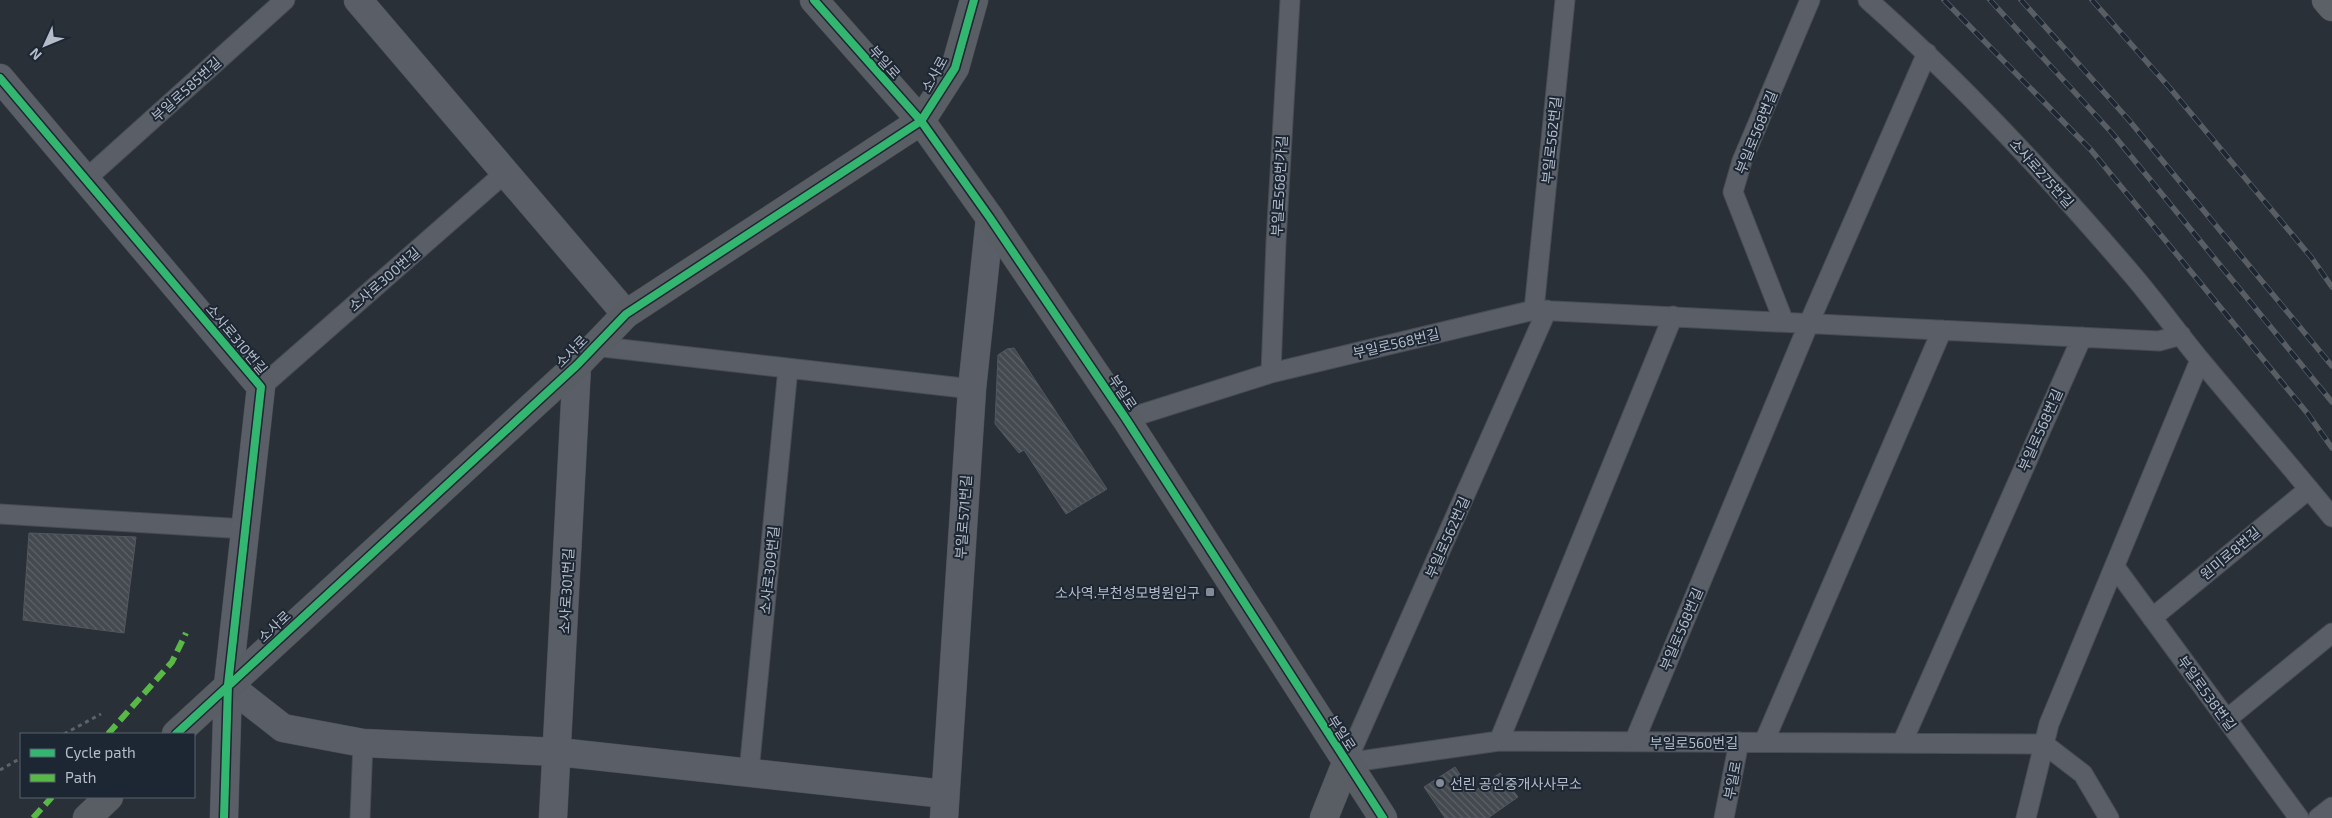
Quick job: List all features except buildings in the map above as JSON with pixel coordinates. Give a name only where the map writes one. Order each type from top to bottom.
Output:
[{"type":"main road","points":[[2326,0],[2332,7]]},
{"type":"street","points":[[358,0],[626,314]]},
{"type":"street","name":"부일로","points":[[814,0],[921,121],[990,218],[1126,419],[1383,818]]},
{"type":"street","name":"소사로","points":[[177,733],[585,355],[626,314],[921,121],[954,68],[974,0]]},
{"type":"street","name":"소사로310번길","points":[[0,78],[261,387],[228,685],[224,818]]},
{"type":"street","name":"부일로571번길","points":[[944,806],[972,389],[990,218]]},
{"type":"street","name":"소사로301번길","points":[[553,818],[585,355]]},
{"type":"street","points":[[228,685],[283,728],[363,743],[558,752],[749,772],[944,806]]},
{"type":"street","points":[[1324,818],[1346,763]]},
{"type":"street","points":[[87,818],[108,798]]},
{"type":"lane","name":"부일로585번길","points":[[86,179],[286,0]]},
{"type":"lane","name":"부일로568번가길","points":[[1271,373],[1276,242],[1290,0]]},
{"type":"lane","name":"부일로562번길","points":[[1346,763],[1540,310],[1565,0]]},
{"type":"lane","name":"부일로568번길","points":[[1784,322],[1733,192],[1742,161],[1810,0]]},
{"type":"lane","name":"소사로275번길","points":[[1868,0],[1927,53],[2018,146],[2131,273],[2200,360]]},
{"type":"lane","name":"부일로568번길","points":[[1634,742],[1809,324],[1927,53]]},
{"type":"lane","name":"소사로300번길","points":[[261,387],[506,172]]},
{"type":"lane","name":"부일로568번길","points":[[1126,419],[1271,373],[1540,310],[2159,341],[2181,335]]},
{"type":"lane","points":[[1499,741],[1673,316]]},
{"type":"lane","points":[[1764,742],[1942,330]]},
{"type":"lane","name":"부일로568번길","points":[[1902,743],[2082,337]]},
{"type":"lane","name":"소사로","points":[[585,355],[788,368],[972,389]]},
{"type":"lane","points":[[2026,818],[2050,724],[2200,360],[2332,517]]},
{"type":"lane","name":"소사로309번길","points":[[749,772],[788,368]]},
{"type":"lane","name":"원미로8번길","points":[[2152,618],[2309,488]]},
{"type":"lane","points":[[0,514],[246,529]]},
{"type":"lane","name":"부일로538번길","points":[[2115,567],[2299,818]]},
{"type":"lane","points":[[2227,719],[2332,633]]},
{"type":"lane","name":"부일로560번길","points":[[1346,763],[1499,741],[2044,744]]},
{"type":"lane","name":"부일로","points":[[1724,818],[1739,742]]},
{"type":"lane","points":[[360,818],[363,743]]},
{"type":"lane","points":[[2044,744],[2083,774],[2109,818]]},
{"type":"lane","points":[[2318,818],[2332,807]]},
{"type":"path","points":[[66,733],[101,714]]},
{"type":"path","points":[[0,770],[20,759]]},
{"type":"railway","points":[[1944,0],[2091,150],[2308,414],[2332,448]]},
{"type":"railway","points":[[1990,0],[2112,133],[2332,402]]},
{"type":"railway","points":[[2021,0],[2128,119],[2332,366]]},
{"type":"railway","points":[[2092,0],[2169,87],[2311,257],[2332,287]]},
{"type":"marked path","points":[[109,733],[172,662],[186,633]]},
{"type":"marked path","points":[[33,818],[51,798]]},
{"type":"cycle path","points":[[814,0],[921,121],[990,218],[1126,419],[1383,818]]},
{"type":"cycle path","points":[[177,733],[577,365],[626,314],[921,121],[955,68],[974,0]]},
{"type":"cycle path","points":[[0,78],[261,387],[228,685],[224,818]]},
{"type":"place","name":"소사역.부천성모병원입구","points":[[1210,592]]},
{"type":"place","name":"선린 공인중개사사무소","points":[[1440,783]]}]
